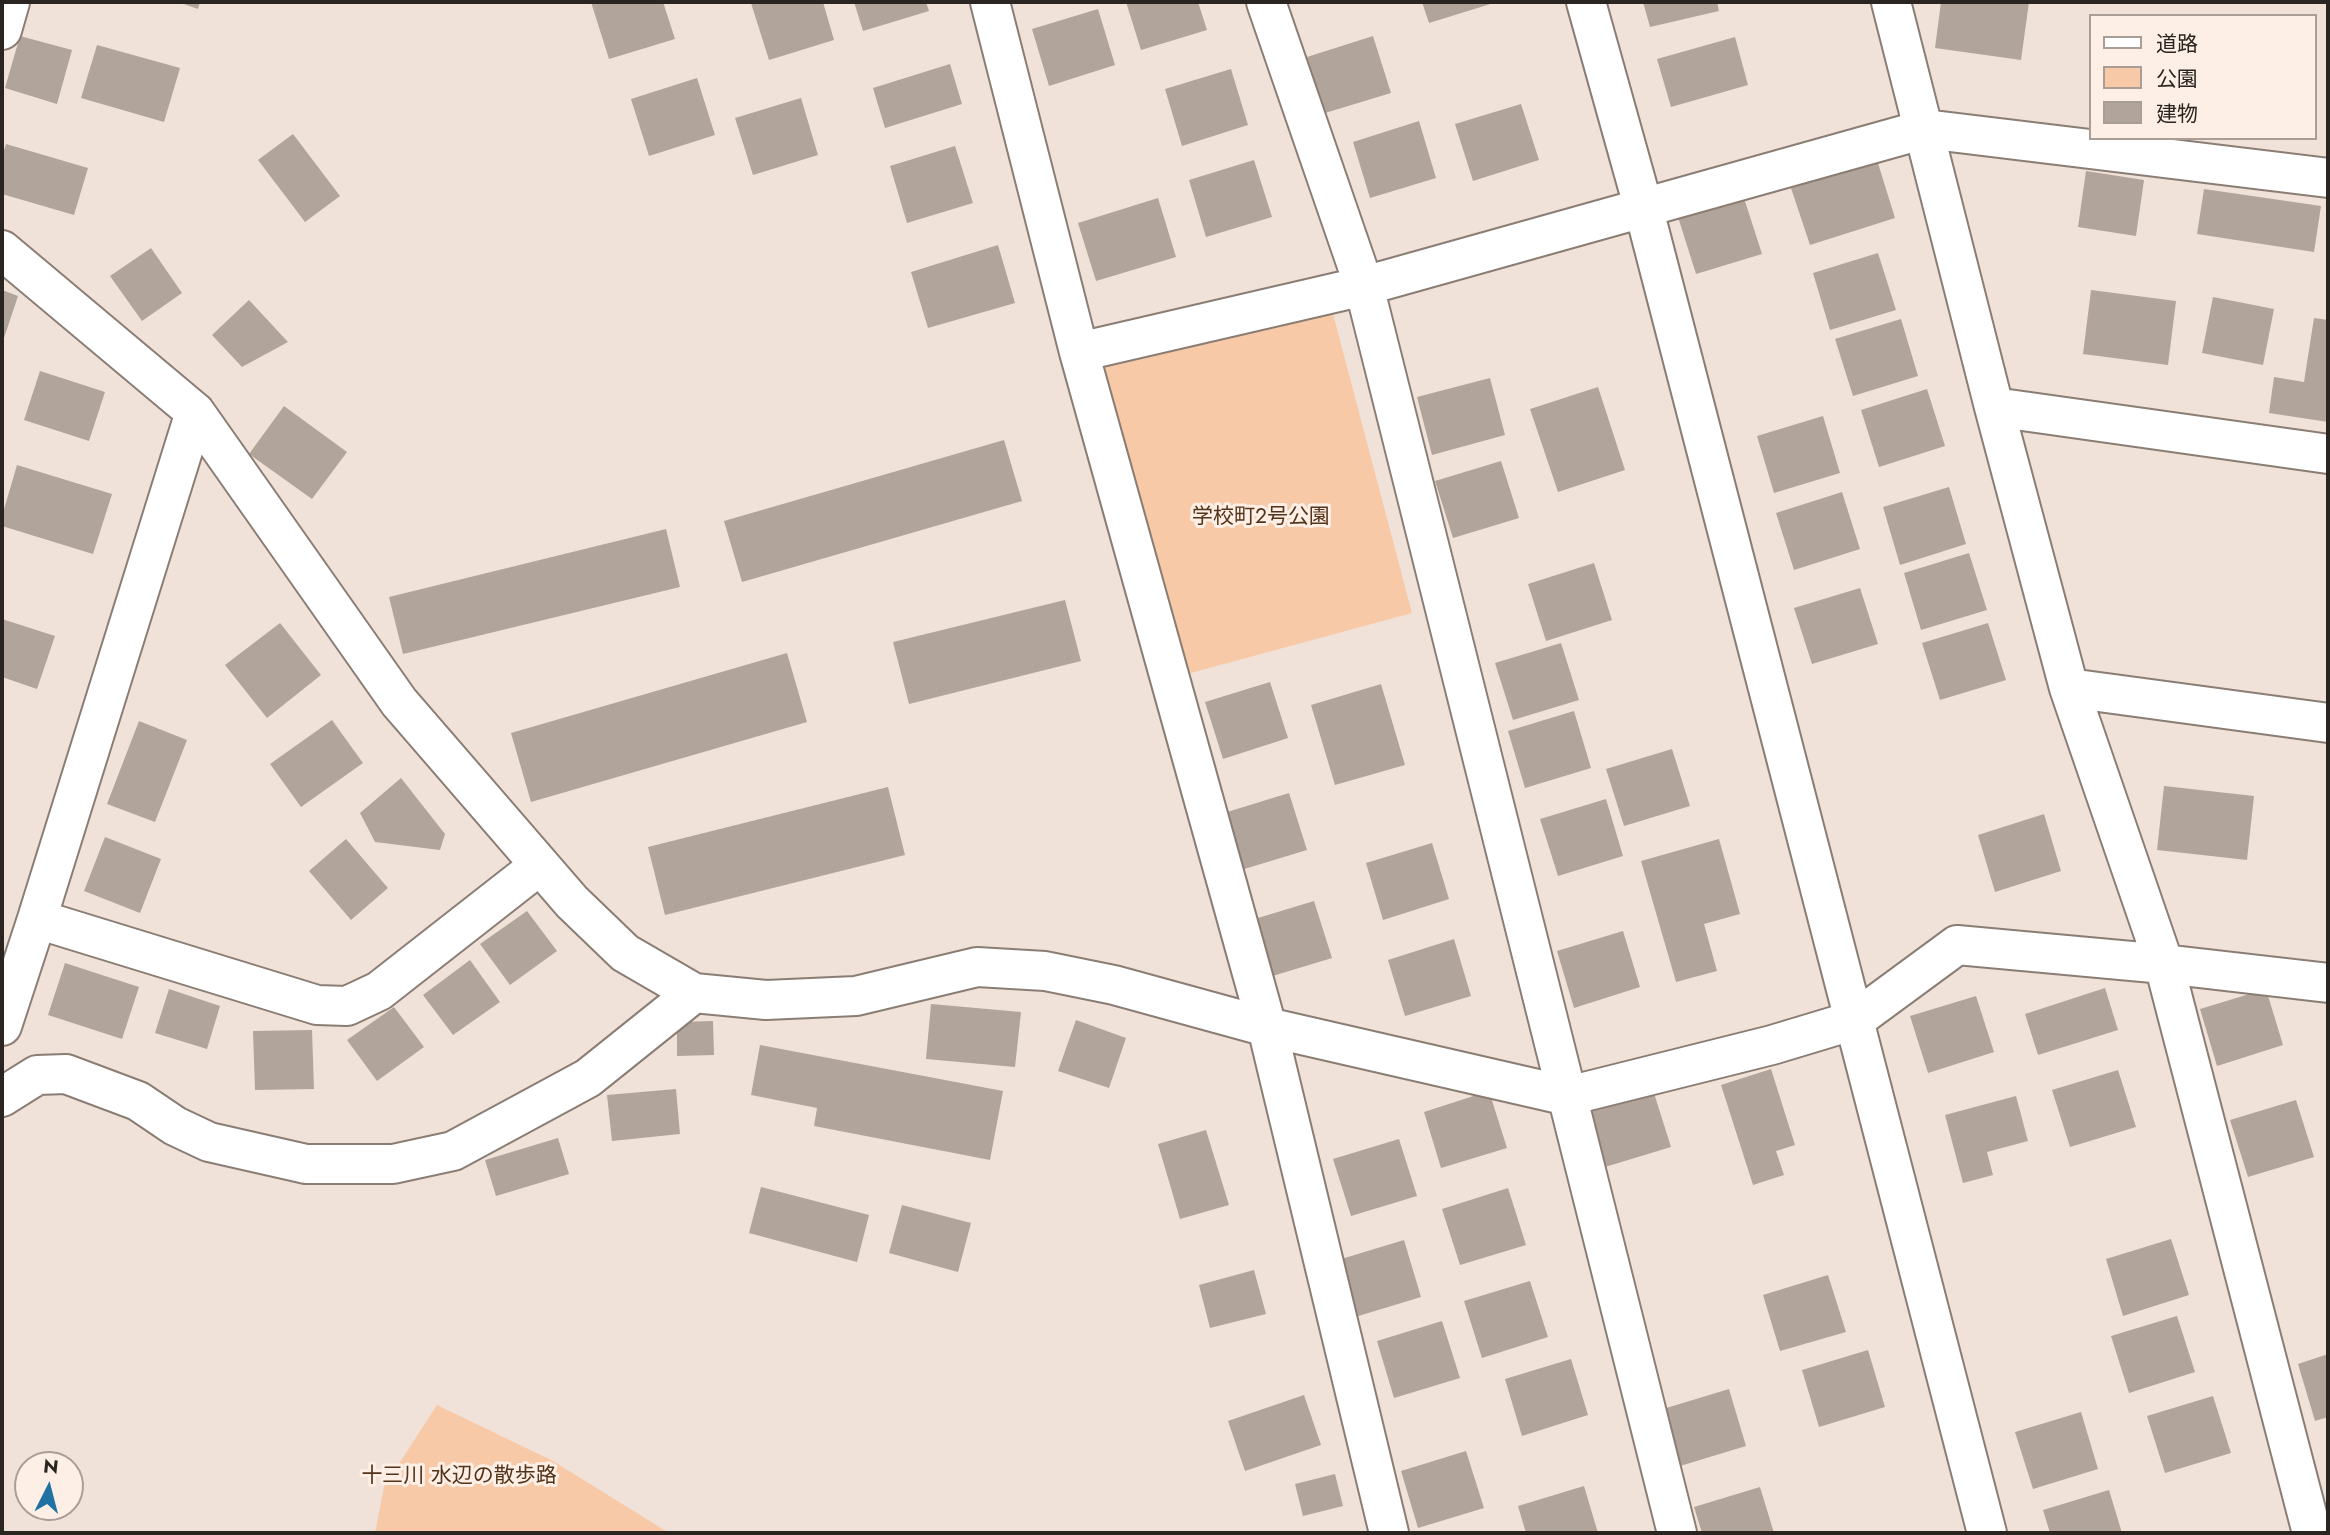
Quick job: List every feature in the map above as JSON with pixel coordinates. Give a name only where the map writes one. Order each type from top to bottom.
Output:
[{"type":"street","points":[[2,30],[10,2]]},
{"type":"street","points":[[990,2],[1079,352],[1268,1027],[1389,1533]]},
{"type":"street","points":[[1266,2],[1364,286],[1677,1533]]},
{"type":"street","points":[[1586,2],[1643,206],[1987,1533]]},
{"type":"street","points":[[1892,2],[1994,407],[2069,688],[2164,964],[2312,1533]]},
{"type":"street","points":[[1079,352],[1364,286],[1925,129],[2328,178]]},
{"type":"street","points":[[2,250],[195,412],[400,702],[572,902],[625,953],[694,993],[766,1000],[856,996],[977,967],[1045,971],[1114,985],[1268,1027],[1568,1096],[1772,1045],[1855,1020],[1957,945],[2164,964],[2328,983]]},
{"type":"street","points":[[1994,407],[2328,454]]},
{"type":"street","points":[[2,1027],[195,412]]},
{"type":"street","points":[[2069,688],[2328,723]]},
{"type":"street","points":[[37,919],[317,1005],[347,1006],[379,991],[540,865]]},
{"type":"street","points":[[2,1097],[37,1074],[66,1074],[138,1101],[176,1126],[209,1142],[306,1164],[393,1164],[453,1151],[588,1078],[694,993]]},
{"type":"green space","name":"学校町2号公園","points":[[1328,295],[1412,613],[1176,677],[1093,358]]},
{"type":"green space","name":"十三川 水辺の散歩路","points":[[437,1405],[553,1461],[669,1533],[375,1533],[384,1487]]},
{"type":"building","points":[[178,2],[200,2],[198,9]]},
{"type":"building","points":[[591,2],[663,2],[675,39],[609,59]]},
{"type":"building","points":[[823,2],[834,40],[769,60],[751,3]]},
{"type":"building","points":[[854,2],[926,2],[929,11],[863,31]]},
{"type":"building","points":[[1126,2],[1198,2],[1207,30],[1141,50]]},
{"type":"building","points":[[1422,2],[1497,2],[1429,23]]},
{"type":"building","points":[[1643,2],[1717,2],[1719,11],[1650,27]]},
{"type":"building","points":[[1941,2],[2029,2],[2021,60],[1935,48]]},
{"type":"building","points":[[1098,9],[1115,65],[1049,86],[1032,29]]},
{"type":"building","points":[[20,36],[72,50],[57,104],[5,88]]},
{"type":"building","points":[[1373,36],[1391,93],[1325,113],[1307,57]]},
{"type":"building","points":[[1735,37],[1748,85],[1671,107],[1657,59]]},
{"type":"building","points":[[97,45],[180,68],[164,122],[81,98]]},
{"type":"building","points":[[950,64],[962,104],[885,128],[873,88]]},
{"type":"building","points":[[1231,69],[1248,125],[1182,146],[1165,89]]},
{"type":"building","points":[[697,78],[715,135],[649,156],[631,99]]},
{"type":"building","points":[[801,98],[818,155],[753,175],[735,118]]},
{"type":"building","points":[[1521,104],[1539,160],[1473,181],[1455,124]]},
{"type":"building","points":[[1419,121],[1436,178],[1370,198],[1353,142]]},
{"type":"building","points":[[293,134],[340,196],[305,222],[258,160]]},
{"type":"building","points":[[6,144],[88,168],[74,215],[2,194],[2,157]]},
{"type":"building","points":[[955,146],[973,203],[907,223],[890,166]]},
{"type":"building","points":[[1254,160],[1272,217],[1206,237],[1189,180]]},
{"type":"building","points":[[1877,160],[1895,218],[1810,245],[1791,188]]},
{"type":"building","points":[[2086,171],[2144,180],[2136,236],[2078,227]]},
{"type":"building","points":[[2204,189],[2321,206],[2314,252],[2197,234]]},
{"type":"building","points":[[1158,198],[1176,257],[1096,281],[1078,223]]},
{"type":"building","points":[[1744,198],[1762,254],[1696,274],[1678,217]]},
{"type":"building","points":[[998,245],[1015,303],[928,328],[911,272]]},
{"type":"building","points":[[151,248],[182,293],[142,321],[110,276]]},
{"type":"building","points":[[1878,253],[1896,310],[1830,330],[1813,273]]},
{"type":"building","points":[[2,290],[18,296],[2,344]]},
{"type":"building","points":[[2091,290],[2176,301],[2168,365],[2083,354]]},
{"type":"building","points":[[2213,297],[2274,309],[2263,365],[2202,353]]},
{"type":"building","points":[[249,300],[288,342],[242,367],[212,335]]},
{"type":"building","points":[[2314,318],[2328,320],[2328,422],[2269,413],[2274,377],[2304,382]]},
{"type":"building","points":[[1901,319],[1918,376],[1853,396],[1835,339]]},
{"type":"building","points":[[40,371],[105,392],[89,441],[24,420]]},
{"type":"building","points":[[1490,378],[1505,435],[1432,455],[1417,397]]},
{"type":"building","points":[[1598,387],[1625,470],[1558,492],[1530,409]]},
{"type":"building","points":[[1927,389],[1945,446],[1879,467],[1861,410]]},
{"type":"building","points":[[284,406],[347,452],[312,499],[249,454]]},
{"type":"building","points":[[1823,416],[1840,473],[1774,493],[1757,436]]},
{"type":"building","points":[[1004,440],[1022,501],[742,582],[724,521]]},
{"type":"building","points":[[1501,461],[1519,518],[1453,538],[1435,481]]},
{"type":"building","points":[[17,465],[112,494],[93,554],[2,526],[2,516]]},
{"type":"building","points":[[1949,487],[1966,544],[1900,565],[1883,507]]},
{"type":"building","points":[[1842,492],[1860,549],[1794,570],[1776,513]]},
{"type":"building","points":[[666,529],[680,587],[403,654],[389,597]]},
{"type":"building","points":[[1969,553],[1987,610],[1921,630],[1904,573]]},
{"type":"building","points":[[1594,563],[1612,620],[1546,641],[1528,584]]},
{"type":"building","points":[[1860,588],[1878,644],[1812,664],[1794,608]]},
{"type":"building","points":[[1065,600],[1081,661],[909,704],[893,642]]},
{"type":"building","points":[[2,619],[55,636],[37,689],[2,677]]},
{"type":"building","points":[[280,623],[321,675],[267,718],[225,665]]},
{"type":"building","points":[[1988,623],[2006,680],[1940,700],[1922,643]]},
{"type":"building","points":[[1561,643],[1579,700],[1513,720],[1495,663]]},
{"type":"building","points":[[787,653],[807,722],[531,802],[511,733]]},
{"type":"building","points":[[1270,682],[1288,738],[1223,759],[1205,702]]},
{"type":"building","points":[[1381,684],[1405,765],[1335,785],[1311,705]]},
{"type":"building","points":[[1574,711],[1591,768],[1525,788],[1508,731]]},
{"type":"building","points":[[332,720],[363,763],[301,807],[270,764]]},
{"type":"building","points":[[139,721],[187,740],[155,822],[107,804]]},
{"type":"building","points":[[1672,749],[1690,806],[1624,826],[1606,769]]},
{"type":"building","points":[[401,778],[445,834],[440,850],[375,842],[360,813]]},
{"type":"building","points":[[2164,786],[2254,796],[2247,860],[2157,850]]},
{"type":"building","points":[[888,787],[905,855],[665,915],[648,847]]},
{"type":"building","points":[[1289,793],[1307,850],[1241,870],[1224,813]]},
{"type":"building","points":[[1606,799],[1623,856],[1558,876],[1540,819]]},
{"type":"building","points":[[2044,814],[2061,871],[1995,892],[1978,835]]},
{"type":"building","points":[[105,837],[161,859],[140,913],[84,891]]},
{"type":"building","points":[[346,839],[388,888],[351,920],[309,871]]},
{"type":"building","points":[[1719,839],[1740,914],[1704,924],[1717,971],[1676,982],[1641,861]]},
{"type":"building","points":[[1432,843],[1449,899],[1383,920],[1366,863]]},
{"type":"building","points":[[1314,901],[1332,958],[1266,978],[1248,921]]},
{"type":"building","points":[[527,911],[557,951],[510,985],[480,944]]},
{"type":"building","points":[[1623,931],[1640,987],[1574,1008],[1557,951]]},
{"type":"building","points":[[1454,939],[1471,996],[1405,1016],[1388,960]]},
{"type":"building","points":[[470,960],[500,1002],[453,1035],[423,995]]},
{"type":"building","points":[[65,963],[139,987],[122,1039],[48,1015]]},
{"type":"building","points":[[2105,988],[2118,1030],[2038,1055],[2025,1014]]},
{"type":"building","points":[[169,989],[220,1006],[207,1049],[155,1033]]},
{"type":"building","points":[[2266,989],[2283,1045],[2217,1066],[2200,1009]]},
{"type":"building","points":[[1976,996],[1994,1052],[1928,1073],[1910,1016]]},
{"type":"building","points":[[931,1004],[1021,1012],[1015,1067],[926,1059]]},
{"type":"building","points":[[394,1007],[424,1047],[377,1081],[347,1040]]},
{"type":"building","points":[[1076,1020],[1126,1038],[1109,1088],[1058,1071]]},
{"type":"building","points":[[713,1021],[714,1055],[677,1056],[677,1022]]},
{"type":"building","points":[[312,1030],[314,1089],[255,1090],[253,1031]]},
{"type":"building","points":[[760,1045],[1003,1091],[990,1160],[814,1126],[817,1108],[751,1095]]},
{"type":"building","points":[[1771,1069],[1795,1145],[1776,1151],[1784,1175],[1753,1185],[1721,1085]]},
{"type":"building","points":[[2118,1070],[2136,1127],[2070,1147],[2052,1090]]},
{"type":"building","points":[[676,1089],[680,1134],[612,1141],[607,1095]]},
{"type":"building","points":[[1653,1090],[1671,1147],[1605,1167],[1587,1111]]},
{"type":"building","points":[[1489,1091],[1507,1148],[1441,1168],[1424,1112]]},
{"type":"building","points":[[2016,1096],[2028,1141],[1987,1152],[1993,1175],[1963,1183],[1945,1115]]},
{"type":"building","points":[[2296,1100],[2314,1157],[2248,1177],[2230,1120]]},
{"type":"building","points":[[1206,1130],[1229,1205],[1180,1219],[1158,1144]]},
{"type":"building","points":[[558,1138],[569,1174],[496,1196],[485,1160]]},
{"type":"building","points":[[1399,1139],[1417,1196],[1351,1216],[1333,1159]]},
{"type":"building","points":[[761,1187],[869,1215],[857,1262],[749,1233]]},
{"type":"building","points":[[1508,1188],[1526,1245],[1460,1265],[1442,1209]]},
{"type":"building","points":[[902,1205],[971,1223],[958,1272],[889,1253]]},
{"type":"building","points":[[2171,1239],[2189,1295],[2123,1316],[2106,1259]]},
{"type":"building","points":[[1404,1240],[1421,1297],[1355,1317],[1338,1260]]},
{"type":"building","points":[[1254,1270],[1266,1314],[1210,1328],[1199,1285]]},
{"type":"building","points":[[1828,1275],[1846,1332],[1780,1351],[1763,1295]]},
{"type":"building","points":[[1530,1281],[1548,1337],[1482,1358],[1464,1301]]},
{"type":"building","points":[[2177,1316],[2195,1372],[2129,1393],[2111,1336]]},
{"type":"building","points":[[1442,1321],[1460,1378],[1394,1398],[1377,1341]]},
{"type":"building","points":[[1868,1350],[1885,1407],[1819,1427],[1802,1370]]},
{"type":"building","points":[[2328,1354],[2328,1417],[2315,1421],[2298,1364]]},
{"type":"building","points":[[1571,1359],[1588,1415],[1522,1436],[1505,1379]]},
{"type":"building","points":[[1729,1389],[1746,1446],[1680,1466],[1663,1409]]},
{"type":"building","points":[[1304,1395],[1321,1445],[1245,1471],[1228,1421]]},
{"type":"building","points":[[2213,1396],[2231,1453],[2165,1473],[2147,1416]]},
{"type":"building","points":[[2081,1412],[2098,1469],[2033,1489],[2015,1432]]},
{"type":"building","points":[[1466,1451],[1484,1508],[1418,1528],[1401,1471]]},
{"type":"building","points":[[1335,1474],[1343,1506],[1303,1516],[1295,1484]]},
{"type":"building","points":[[1584,1486],[1598,1533],[1526,1533],[1518,1506]]},
{"type":"building","points":[[1760,1487],[1774,1533],[1702,1533],[1694,1507]]},
{"type":"building","points":[[2109,1490],[2122,1533],[2050,1533],[2043,1510]]}]
